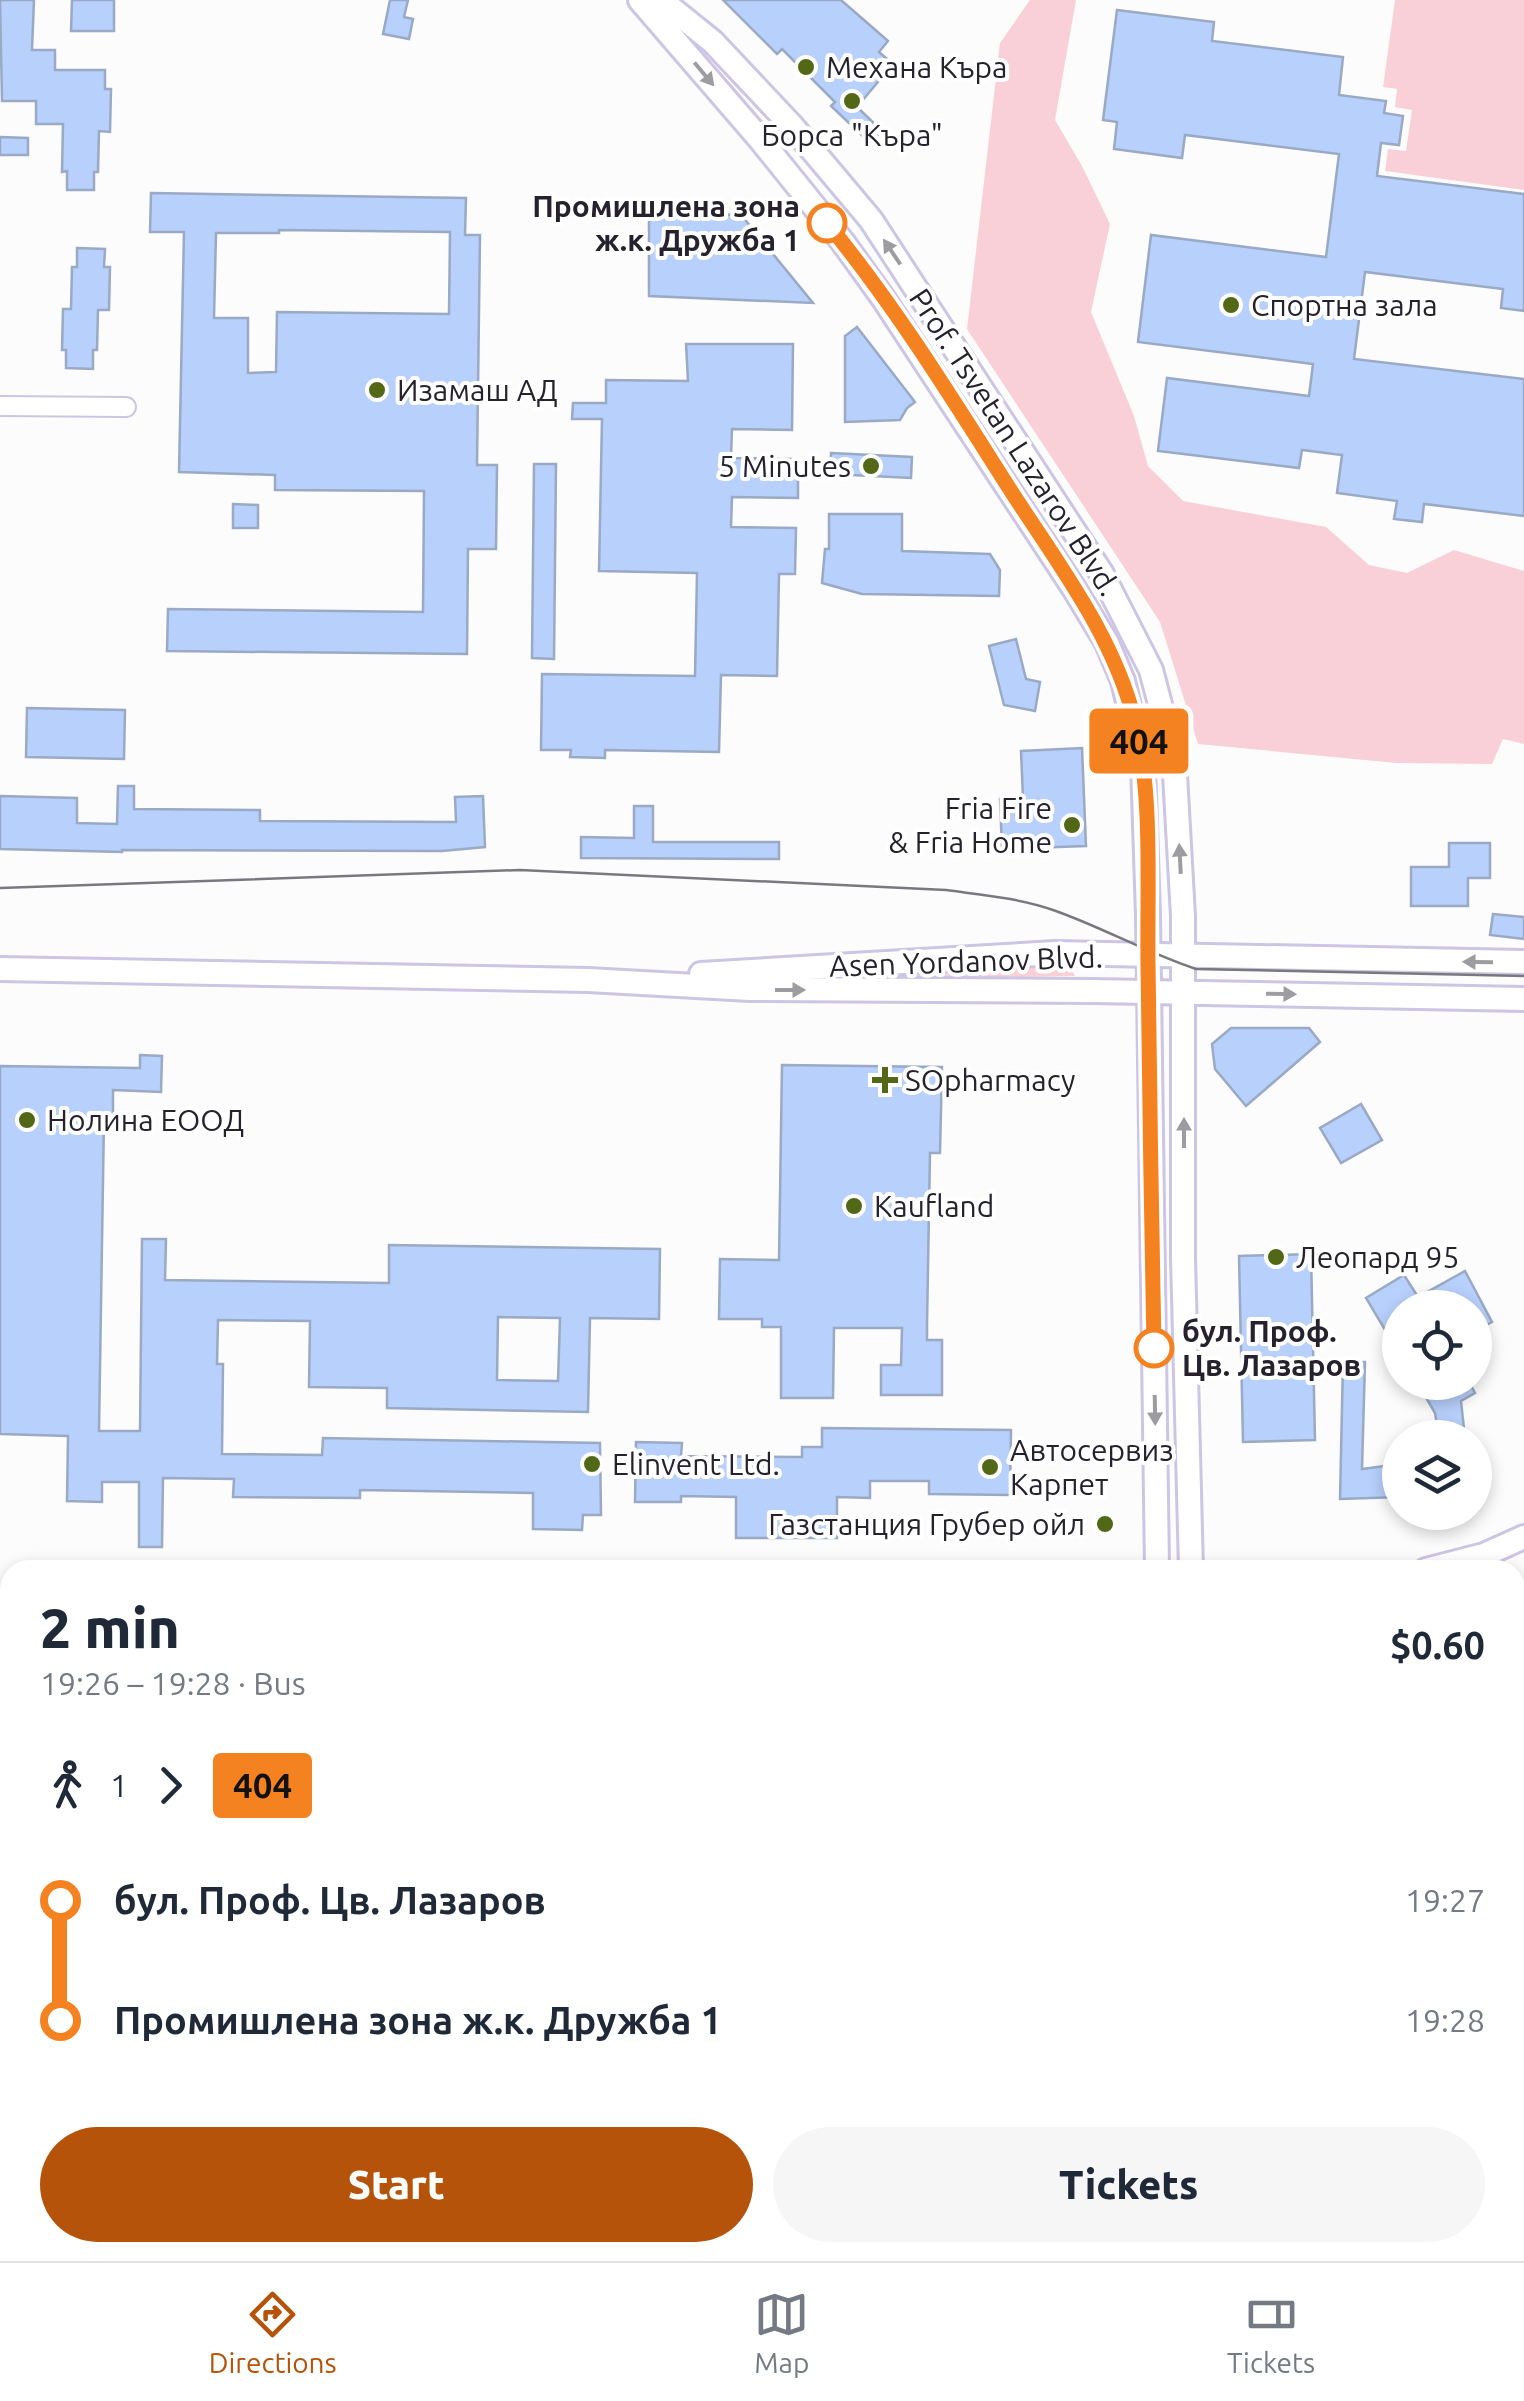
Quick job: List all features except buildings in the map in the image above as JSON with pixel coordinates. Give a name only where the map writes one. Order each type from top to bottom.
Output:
[{"type":"main road","name":"Prof. Tsvetan Lazarov Blvd.","points":[[640,0],[842,241],[920,351],[1107,643],[1123,681],[1143,764],[1158,1560]]},
{"type":"main road","name":"Prof. Tsvetan Lazarov Blvd.","points":[[661,0],[713,42],[792,126],[871,220],[1102,574],[1151,670],[1174,756],[1184,956],[1183,1258],[1191,1560]]},
{"type":"main road","name":"Asen Yordanov Blvd.","points":[[588,980],[1038,954],[1524,962]]},
{"type":"main road","name":"Asen Yordanov Blvd.","points":[[0,969],[588,980],[750,990],[1184,992],[1524,999]]},
{"type":"main road","points":[[1465,1560],[1524,1537]]},
{"type":"street","points":[[0,406],[126,407]]},
{"type":"shaded area","points":[[1030,0],[1076,0],[1055,120],[1110,224],[1091,312],[1134,416],[1148,466],[1183,501],[1326,527],[1369,565],[1407,573],[1454,550],[1524,571],[1524,744],[1503,739],[1492,764],[1396,763],[1198,744],[1160,622],[967,329],[1000,43]]},
{"type":"shaded area","points":[[1395,0],[1524,0],[1524,190],[1385,171],[1388,149],[1406,151],[1412,110],[1395,107],[1397,89],[1383,87]]},
{"type":"shaded area","points":[[1068,964],[1075,976],[781,981],[810,975]]},
{"type":"tram line","points":[[0,888],[520,870],[946,890],[1040,906],[1196,969],[1524,976]]},
{"type":"bus line","name":"404","points":[[827,223],[920,351],[1075,590],[1107,643],[1136,724],[1143,764],[1148,910],[1154,1348]]},
{"type":"place","name":"Механа Къра","points":[[806,67]]},
{"type":"place","name":"Борса \"Къра\"","points":[[852,101]]},
{"type":"place","name":"Промишлена зона ж.к. Дружба 1","points":[[827,223]]},
{"type":"place","name":"Спортна зала","points":[[1231,305]]},
{"type":"place","name":"Изамаш АД","points":[[377,390]]},
{"type":"place","name":"5 Minutes","points":[[871,466]]},
{"type":"place","name":"Fria Fire & Fria Home","points":[[1072,825]]},
{"type":"place","name":"SOpharmacy","points":[[885,1080]]},
{"type":"place","name":"Нолина ЕООД","points":[[27,1120]]},
{"type":"place","name":"Kaufland","points":[[854,1206]]},
{"type":"place","name":"Леопард 95","points":[[1276,1257]]},
{"type":"place","name":"бул. Проф. Цв. Лазаров","points":[[1154,1348]]},
{"type":"place","name":"Elinvent Ltd.","points":[[592,1464]]},
{"type":"place","name":"Автосервиз Карпет","points":[[990,1467]]},
{"type":"place","name":"Газстанция Грубер ойл","points":[[1105,1524]]}]
